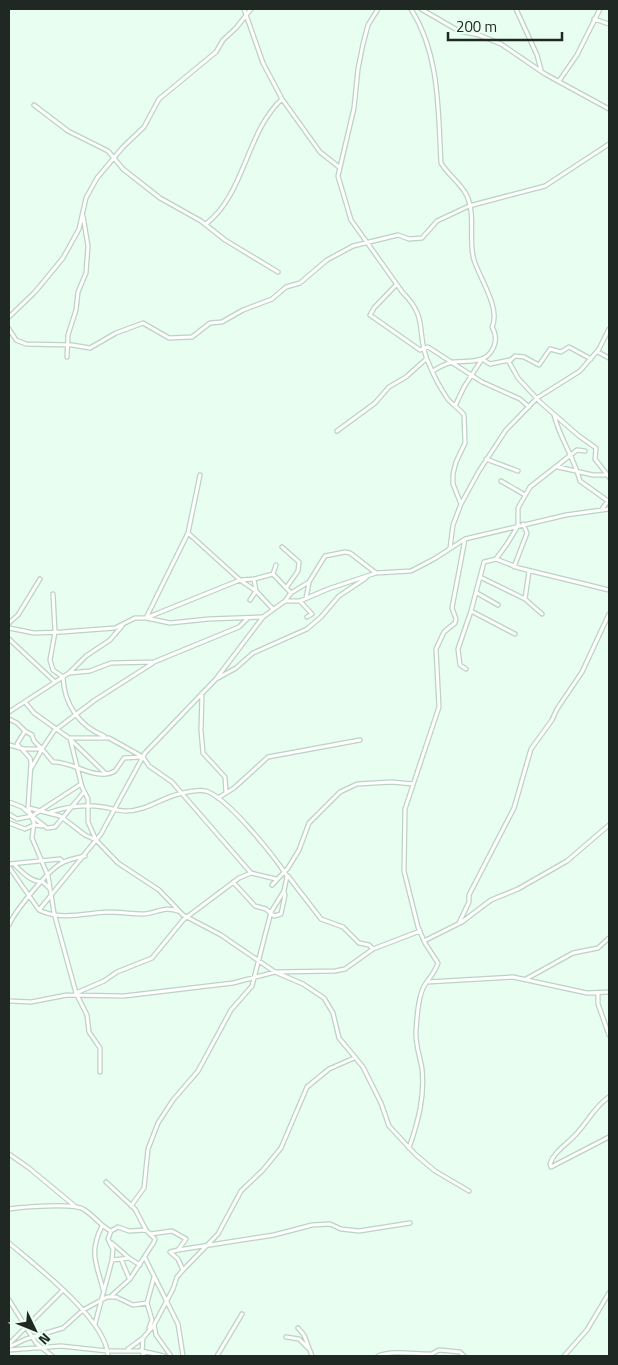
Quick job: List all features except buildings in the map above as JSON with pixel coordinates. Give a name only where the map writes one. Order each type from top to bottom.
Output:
[{"type":"street","points":[[244,9],[263,63],[282,99],[320,152],[327,160],[339,167]]},
{"type":"street","points":[[9,317],[35,292],[63,258],[79,229],[86,198],[97,178],[144,127],[159,99],[216,52],[223,40],[251,9]]},
{"type":"street","points":[[378,9],[368,25],[363,44],[358,68],[354,108],[339,167],[340,185],[351,220],[396,285],[412,303],[421,320],[426,358],[448,398],[464,415],[466,426],[465,443],[456,462],[453,474],[453,484],[461,504]]},
{"type":"street","points":[[411,9],[421,25],[429,46],[437,88],[442,146],[440,163],[466,194],[470,206],[473,258],[495,311],[496,320],[492,327],[496,334],[495,345],[482,359],[473,376],[464,386],[455,406]]},
{"type":"street","points":[[421,9],[460,31],[479,35],[500,44],[559,81],[609,109]]},
{"type":"street","points":[[516,9],[538,55],[541,70]]},
{"type":"street","points":[[559,81],[577,55],[600,9]]},
{"type":"street","points":[[594,19],[609,24]]},
{"type":"street","points":[[206,224],[222,207],[265,121],[273,107],[282,99]]},
{"type":"street","points":[[34,105],[64,128],[103,148],[126,172],[139,180],[160,198],[206,224],[225,240],[278,272]]},
{"type":"street","points":[[9,329],[16,340],[26,344],[67,345],[90,348],[116,333],[143,323],[169,338],[192,337],[210,323],[222,322],[243,310],[272,299],[286,286],[300,283],[327,260],[353,246],[398,235],[409,239],[422,238],[437,221],[470,206],[538,190],[609,144]]},
{"type":"street","points":[[67,357],[68,334],[76,310],[78,292],[86,273],[88,246],[82,212]]},
{"type":"street","points":[[396,285],[374,308],[370,315],[402,335],[420,350],[428,347],[450,363],[520,399],[528,408]]},
{"type":"street","points":[[450,548],[453,525],[461,504],[486,459],[506,430],[537,398],[574,376],[598,352],[609,329]]},
{"type":"street","points":[[433,371],[450,363],[482,359],[490,364],[510,360],[515,356],[539,365],[550,349],[562,352],[569,347],[591,359]]},
{"type":"street","points":[[598,352],[609,358]]},
{"type":"street","points":[[336,431],[375,403],[389,387],[406,377],[426,358]]},
{"type":"street","points":[[510,360],[518,378],[537,398],[554,415],[596,448],[595,458],[607,476]]},
{"type":"street","points":[[554,415],[557,425],[573,455],[580,481],[608,500],[602,509]]},
{"type":"street","points":[[466,669],[460,665],[458,649],[477,593],[484,562],[496,558],[518,526],[518,508],[530,487],[577,450],[585,450]]},
{"type":"street","points":[[486,459],[518,471]]},
{"type":"street","points":[[557,467],[598,476],[607,476]]},
{"type":"street","points":[[146,618],[188,533],[200,475]]},
{"type":"street","points":[[501,480],[525,495]]},
{"type":"street","points":[[285,601],[300,601],[376,573],[411,571],[466,539],[524,524],[609,509]]},
{"type":"street","points":[[514,567],[527,533],[524,524]]},
{"type":"street","points":[[188,533],[228,567],[240,580],[256,591],[273,609]]},
{"type":"street","points":[[409,1148],[420,1118],[422,1070],[416,1032],[420,1001],[427,982],[434,975],[438,963],[420,931],[404,871],[405,809],[439,708],[436,649],[444,632],[456,620],[452,608],[466,539]]},
{"type":"street","points":[[282,547],[298,562],[298,571],[286,588]]},
{"type":"street","points":[[306,598],[309,582],[326,556],[345,552],[376,573]]},
{"type":"street","points":[[496,558],[514,567],[609,590]]},
{"type":"street","points":[[273,574],[276,565]]},
{"type":"street","points":[[525,599],[529,571]]},
{"type":"street","points":[[146,618],[240,580],[254,579],[273,574]]},
{"type":"street","points":[[273,574],[291,593]]},
{"type":"street","points":[[216,679],[236,668],[253,653],[307,629],[338,596],[368,576]]},
{"type":"street","points":[[480,577],[525,599],[542,614]]},
{"type":"street","points":[[9,623],[18,615],[40,579]]},
{"type":"street","points":[[250,600],[256,591],[254,579]]},
{"type":"street","points":[[39,910],[51,893],[85,856],[96,840],[116,809],[131,776],[143,757],[216,679],[263,617],[285,601],[291,593],[309,582]]},
{"type":"street","points":[[477,593],[498,605]]},
{"type":"street","points":[[53,594],[55,632],[50,660],[53,670],[63,677],[64,687],[75,715],[94,732],[120,742],[143,757],[149,766],[166,776],[251,873]]},
{"type":"street","points":[[300,601],[312,614],[307,618]]},
{"type":"street","points":[[290,607],[295,602]]},
{"type":"street","points":[[471,611],[514,634]]},
{"type":"street","points":[[459,923],[469,902],[469,895],[514,808],[531,749],[582,672],[609,614]]},
{"type":"street","points":[[9,628],[34,633],[122,625],[135,618],[146,618],[170,623],[263,617]]},
{"type":"street","points":[[31,769],[42,749],[56,730],[95,700],[154,662],[239,627],[248,618]]},
{"type":"street","points":[[69,674],[86,656],[110,640],[122,625]]},
{"type":"street","points":[[9,639],[54,681]]},
{"type":"street","points":[[9,712],[54,681],[69,674],[90,671],[111,663],[154,662]]},
{"type":"street","points":[[202,693],[201,730],[203,753],[225,777],[226,793]]},
{"type":"street","points":[[25,702],[56,730],[71,740],[106,773]]},
{"type":"street","points":[[9,719],[32,735],[34,741],[54,762],[65,762],[78,768],[97,773],[106,773],[115,771],[124,758],[143,757]]},
{"type":"street","points":[[25,731],[17,742],[30,758],[28,808],[33,816],[32,838],[48,876],[55,915],[77,994],[87,1015],[89,1032],[100,1048],[100,1072]]},
{"type":"street","points":[[71,740],[106,737]]},
{"type":"street","points":[[71,740],[84,792],[88,799],[88,822],[96,840],[118,863],[159,890],[178,911],[221,935],[275,972],[303,984],[324,998],[333,1013],[339,1038],[368,1076],[390,1126],[409,1148],[442,1176],[469,1191]]},
{"type":"street","points":[[218,798],[268,757],[360,740]]},
{"type":"street","points":[[9,745],[20,748],[42,749]]},
{"type":"street","points":[[272,885],[302,845],[309,822],[340,792],[358,784],[392,782],[413,784]]},
{"type":"street","points":[[10,824],[17,819],[33,816],[82,784]]},
{"type":"street","points":[[51,812],[88,805],[124,811],[148,807],[168,797],[182,793],[206,791],[218,798],[263,843],[321,919],[342,927],[359,943],[369,945],[373,949]]},
{"type":"street","points":[[9,802],[22,807],[47,828],[55,827],[84,792]]},
{"type":"street","points":[[28,808],[51,812],[64,818],[85,835],[96,840]]},
{"type":"street","points":[[9,814],[17,819]]},
{"type":"street","points":[[10,824],[25,829],[34,825],[43,825]]},
{"type":"street","points":[[424,940],[459,923],[491,900],[518,889],[567,861],[609,825]]},
{"type":"street","points":[[9,925],[21,903],[63,862],[85,856]]},
{"type":"street","points":[[63,862],[56,858],[41,859],[9,866],[39,910],[55,915],[90,915],[106,912],[144,914],[167,908],[178,911]]},
{"type":"street","points":[[15,864],[33,881],[43,882],[51,893]]},
{"type":"street","points":[[77,994],[104,981],[116,972],[152,958],[172,931],[187,917],[243,875],[251,873],[276,879]]},
{"type":"street","points":[[131,1206],[144,1188],[148,1148],[158,1123],[169,1106],[198,1071],[232,1010],[252,986],[271,912],[284,891],[287,876]]},
{"type":"street","points":[[233,882],[255,906],[271,912],[274,916],[281,914],[286,895],[284,891]]},
{"type":"street","points":[[9,1001],[30,1002],[77,994],[124,996],[233,983],[275,972],[336,971],[345,969],[373,949],[420,931]]},
{"type":"street","points":[[526,979],[574,953],[598,948],[609,938]]},
{"type":"street","points":[[427,982],[513,977],[598,993],[609,992]]},
{"type":"street","points":[[598,993],[598,1004],[609,1035]]},
{"type":"street","points":[[149,1329],[154,1325],[173,1289],[177,1276],[181,1275],[183,1270],[218,1234],[241,1191],[264,1170],[281,1148],[307,1086],[329,1070],[354,1058]]},
{"type":"street","points":[[609,1097],[591,1114],[577,1134],[552,1158],[550,1164],[552,1167],[609,1137]]},
{"type":"street","points":[[9,1154],[33,1170],[76,1207],[92,1215],[102,1226],[111,1231]]},
{"type":"street","points":[[9,1349],[33,1338],[63,1328],[83,1310],[110,1297],[130,1279],[145,1258],[155,1239],[146,1230],[140,1215],[106,1182]]},
{"type":"street","points":[[9,1209],[42,1206],[76,1207]]},
{"type":"street","points":[[183,1270],[178,1259],[170,1252],[274,1235],[312,1225],[330,1224],[341,1229],[358,1231],[410,1223]]},
{"type":"street","points":[[102,1226],[97,1236],[93,1257],[103,1290]]},
{"type":"street","points":[[95,1325],[112,1260],[113,1249],[108,1239],[111,1231],[118,1227],[129,1231],[146,1230]]},
{"type":"street","points":[[149,1234],[172,1232],[180,1235],[186,1239],[178,1250]]},
{"type":"street","points":[[108,1239],[129,1258],[140,1265]]},
{"type":"street","points":[[9,1243],[83,1310],[95,1325],[108,1356]]},
{"type":"street","points":[[112,1260],[129,1258]]},
{"type":"street","points":[[145,1258],[178,1324],[183,1356]]},
{"type":"street","points":[[121,1259],[130,1279]]},
{"type":"street","points":[[128,1350],[143,1338],[149,1329],[152,1320],[147,1303],[154,1276]]},
{"type":"street","points":[[9,1344],[26,1324],[63,1290]]},
{"type":"street","points":[[564,1356],[587,1330],[609,1293]]},
{"type":"street","points":[[110,1297],[116,1297],[133,1305],[147,1303]]},
{"type":"street","points":[[9,1300],[26,1324],[33,1338],[52,1356]]},
{"type":"street","points":[[216,1356],[242,1314]]},
{"type":"street","points":[[154,1325],[156,1335],[172,1356]]},
{"type":"street","points":[[298,1328],[312,1356]]},
{"type":"street","points":[[143,1338],[142,1351],[144,1356]]},
{"type":"street","points":[[286,1338],[299,1339],[310,1350]]},
{"type":"street","points":[[9,1349],[62,1346],[107,1352],[142,1351],[164,1356]]},
{"type":"street","points":[[378,1356],[399,1352],[410,1355],[429,1355],[439,1350],[460,1352],[464,1356]]},
{"type":"street","points":[[455,1356],[460,1352]]}]
